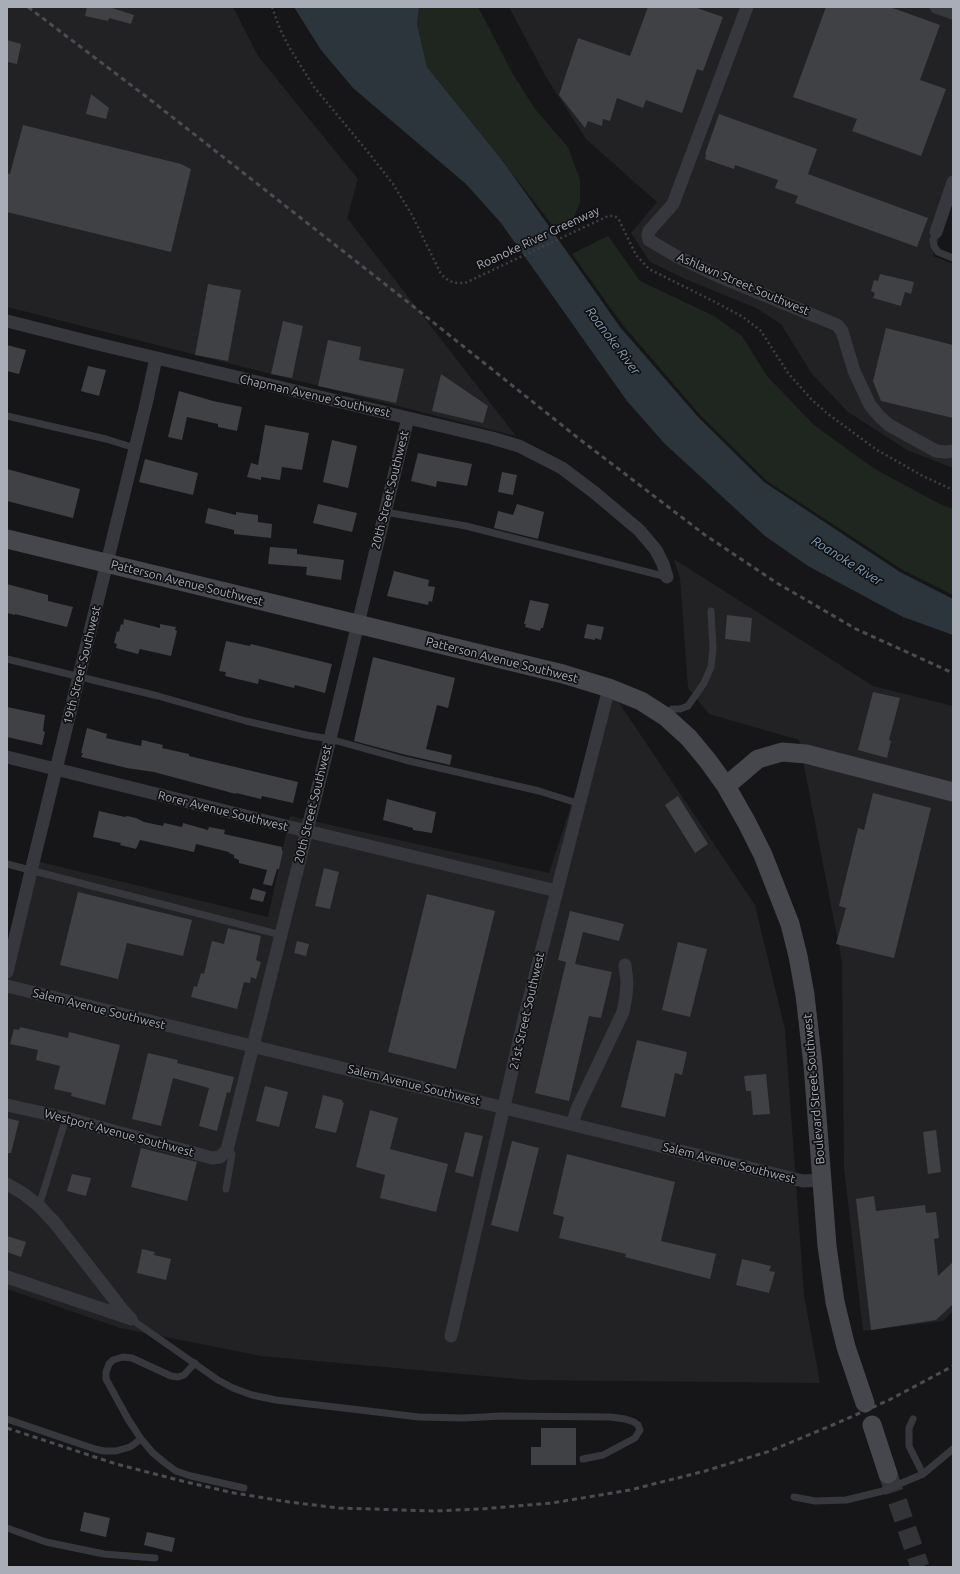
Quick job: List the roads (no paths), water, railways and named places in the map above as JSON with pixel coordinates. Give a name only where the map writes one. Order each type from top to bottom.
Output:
[{"type":"main road","name":"Patterson Avenue Southwest","points":[[7,539],[563,674],[609,688],[669,713],[726,786]]},
{"type":"main road","points":[[726,786],[758,759],[782,752],[806,754],[953,792]]},
{"type":"main road","name":"Boulevard Street Southwest","points":[[726,786],[763,855],[790,924],[798,956],[805,995],[813,1065],[827,1246],[835,1302],[846,1347],[865,1403]]},
{"type":"main road","points":[[872,1425],[888,1474]]},
{"type":"street","name":"Ashlawn Street Southwest","points":[[747,7],[672,204],[649,232],[649,240],[676,256],[718,276],[837,326],[842,332],[854,371],[870,405],[879,416],[889,425],[936,451],[953,451]]},
{"type":"street","points":[[936,7],[953,13]]},
{"type":"street","points":[[936,232],[953,182]]},
{"type":"street","name":"Chapman Avenue Southwest","points":[[7,321],[492,438],[519,446],[562,468],[595,493],[646,536],[664,564],[667,577]]},
{"type":"street","name":"19th Street Southwest","points":[[7,972],[30,871],[107,564],[156,358]]},
{"type":"street","name":"20th Street Southwest","points":[[227,1150],[330,739],[408,418]]},
{"type":"street","name":"21st Street Southwest","points":[[451,1336],[505,1108],[525,1016],[609,688]]},
{"type":"street","name":"Rorer Avenue Southwest","points":[[7,757],[557,891]]},
{"type":"street","points":[[572,1124],[577,1109],[623,1012],[627,982],[625,966]]},
{"type":"street","name":"Salem Avenue Southwest","points":[[7,986],[803,1181],[822,1180]]},
{"type":"street","name":"Westport Avenue Southwest","points":[[7,1105],[66,1118],[212,1158],[220,1157],[227,1150]]},
{"type":"street","points":[[7,1184],[24,1194],[39,1206],[55,1223],[131,1319]]},
{"type":"street","points":[[7,1277],[131,1319]]},
{"type":"lane","points":[[936,232],[933,240],[934,246],[938,252],[953,258]]},
{"type":"lane","points":[[7,416],[106,439],[135,448]]},
{"type":"lane","points":[[385,512],[466,526],[667,577]]},
{"type":"lane","points":[[669,713],[688,706],[704,683],[711,667],[711,611]]},
{"type":"lane","points":[[7,659],[158,696],[306,736],[330,739],[405,760],[539,791],[580,804]]},
{"type":"lane","points":[[7,864],[281,935]]},
{"type":"lane","points":[[39,1206],[66,1118]]},
{"type":"lane","name":"20th Street Southwest","points":[[226,1189],[232,1154],[227,1150]]},
{"type":"lane","points":[[131,1319],[218,1380],[233,1388],[252,1395],[276,1400],[419,1417],[610,1417],[625,1419],[638,1425],[640,1430],[635,1438],[603,1455],[583,1459]]},
{"type":"lane","points":[[195,1364],[184,1374],[178,1377],[171,1376],[132,1358],[123,1357],[114,1360],[109,1364],[106,1372],[108,1383],[141,1439],[153,1453],[176,1470],[191,1476],[244,1488]]},
{"type":"lane","points":[[7,1419],[94,1449],[104,1451],[116,1451],[130,1447],[141,1439]]},
{"type":"lane","points":[[913,1419],[909,1428],[909,1446],[923,1474]]},
{"type":"lane","points":[[794,1497],[815,1501],[846,1500],[883,1491],[923,1474],[953,1449]]},
{"type":"lane","points":[[7,1528],[46,1542],[97,1553],[156,1558]]},
{"type":"water","name":"Roanoke River","points":[[294,7],[419,7],[417,24],[427,67],[505,164],[620,327],[699,418],[764,482],[900,572],[953,599],[953,635],[903,617],[808,566],[765,536],[664,443],[627,401],[501,223],[466,184],[353,88],[321,50]]},
{"type":"tunnel","points":[[888,1474],[920,1567]]},
{"type":"railway","points":[[28,7],[148,98],[578,438],[705,535],[777,583],[856,629],[953,673]]},
{"type":"railway","points":[[7,1428],[116,1464],[234,1493],[339,1508],[434,1511],[481,1509],[552,1503],[630,1490],[705,1471],[770,1451],[835,1424],[889,1400],[953,1366]]}]
